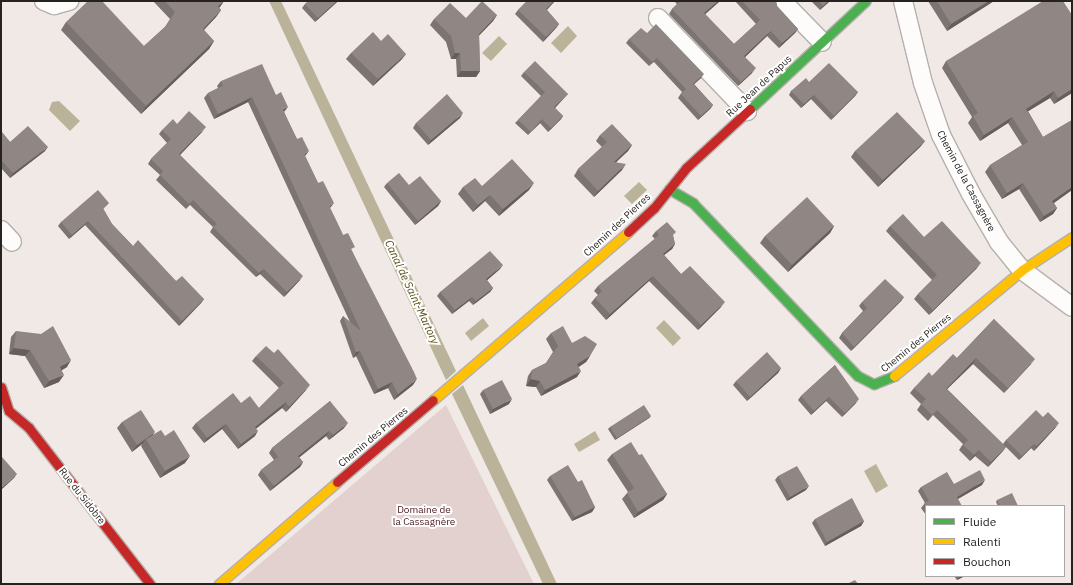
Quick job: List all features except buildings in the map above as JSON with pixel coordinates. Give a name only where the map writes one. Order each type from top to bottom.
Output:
[{"type":"street","points":[[44,1],[54,5],[69,1]]},
{"type":"street","points":[[782,1],[822,42]]},
{"type":"street","name":"Rue Jean de Papus","points":[[669,189],[686,168],[866,1]]},
{"type":"street","name":"Chemin de la Cassagnère","points":[[903,1],[923,83],[941,135],[999,242],[1022,270],[1072,307]]},
{"type":"street","points":[[658,18],[747,112]]},
{"type":"street","name":"Chemin des Pierres","points":[[219,584],[616,244],[669,189],[698,208],[791,308],[858,376],[870,384],[880,384],[898,374],[1022,270],[1072,237]]},
{"type":"street","name":"Rue du Sidobre","points":[[1,387],[5,412],[29,428],[150,584]]},
{"type":"green space","name":"Domaine de la Cassagnère","points":[[446,405],[534,584],[236,584]]},
{"type":"water","name":"Canal de Saint-Martory","points":[[269,1],[281,1],[456,371],[446,380]]},
{"type":"water","points":[[568,26],[577,36],[561,53],[551,43]]},
{"type":"water","points":[[499,36],[507,44],[491,61],[482,53]]},
{"type":"water","points":[[59,101],[80,121],[70,131],[49,110],[52,102]]},
{"type":"water","points":[[639,182],[647,190],[632,204],[624,196]]},
{"type":"water","points":[[483,318],[489,326],[471,341],[465,333]]},
{"type":"water","points":[[664,320],[681,338],[673,346],[656,328]]},
{"type":"water","points":[[463,385],[557,584],[543,584],[452,394]]},
{"type":"water","points":[[595,431],[600,440],[579,452],[574,444]]},
{"type":"water","points":[[876,464],[888,486],[876,493],[864,471]]},
{"type":"traffic: fast","points":[[750,109],[866,1]]},
{"type":"traffic: fast","points":[[669,189],[693,203],[858,376],[874,384],[894,376]]},
{"type":"traffic: slow","points":[[433,400],[628,232]]},
{"type":"traffic: slow","points":[[894,376],[1022,270],[1072,237]]},
{"type":"traffic: slow","points":[[219,584],[337,482]]},
{"type":"traffic: jam","points":[[628,232],[654,208],[686,168],[750,109]]},
{"type":"traffic: jam","points":[[1,387],[9,411],[29,428],[150,584]]},
{"type":"traffic: jam","points":[[337,482],[433,400]]}]
